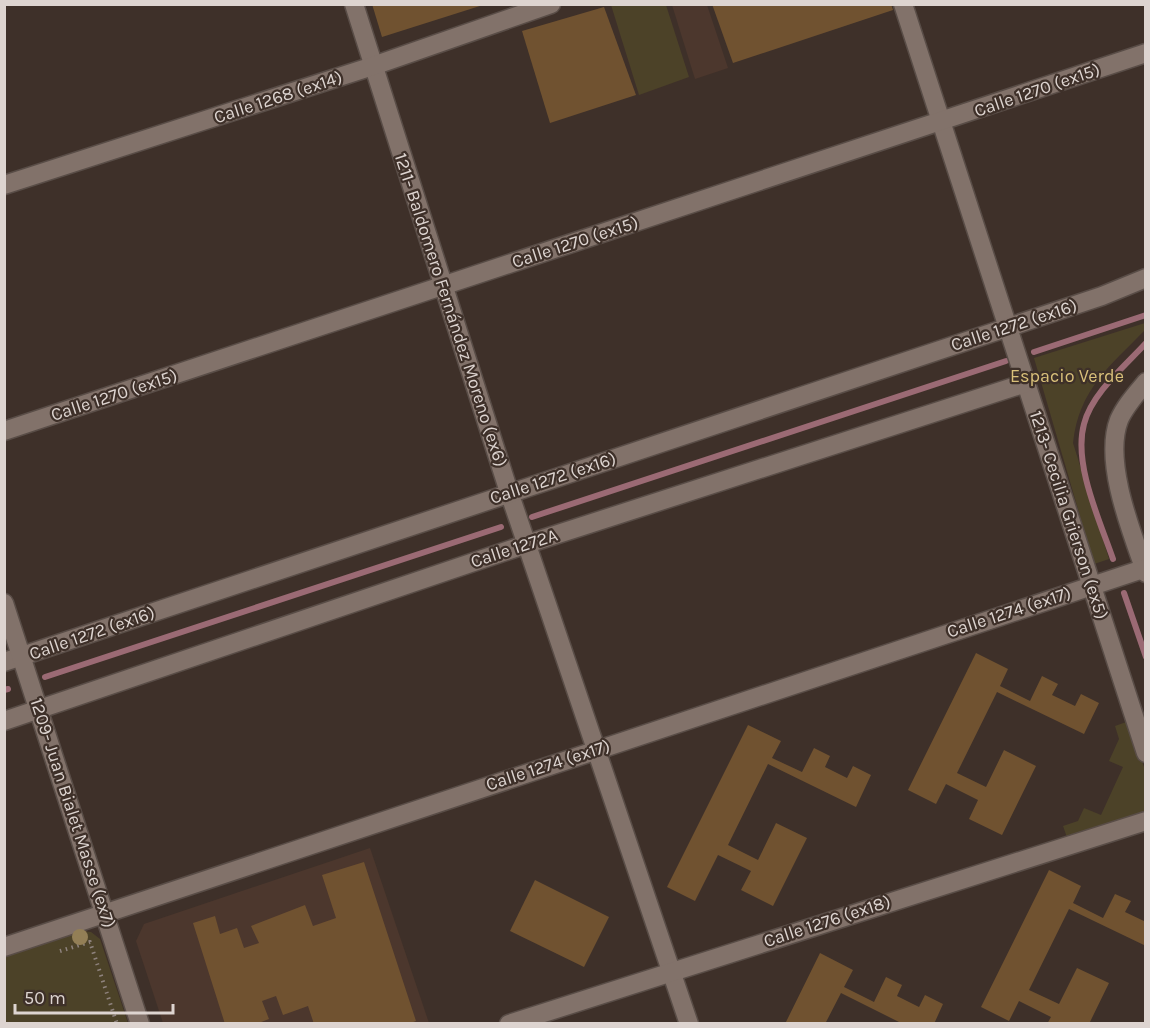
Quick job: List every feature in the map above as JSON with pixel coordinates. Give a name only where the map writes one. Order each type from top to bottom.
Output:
[{"type":"street","name":"1211- Baldomero Fernández Moreno (ex6)","points":[[354,4],[509,492],[598,748],[689,1023]]},
{"type":"street","name":"Calle 1268 (ex14)","points":[[4,185],[373,66],[551,4]]},
{"type":"street","name":"1213- Cecilia Grierson (ex5)","points":[[903,4],[1026,383],[1096,584],[1146,753]]},
{"type":"street","name":"Calle 1270 (ex15)","points":[[4,431],[942,123],[1146,53]]},
{"type":"street","name":"Calle 1272 (ex16)","points":[[13,659],[1102,296],[1146,278]]},
{"type":"street","points":[[1142,571],[1118,483],[1116,459],[1119,421],[1131,399],[1146,382]]},
{"type":"street","name":"Calle 1272A","points":[[4,721],[527,544],[1026,383]]},
{"type":"street","name":"Calle 1274 (ex17)","points":[[4,947],[598,748],[1096,584],[1142,571]]},
{"type":"street","name":"1209- Juan Bialet Masse (ex7)","points":[[4,603],[13,659],[39,710],[140,1023]]},
{"type":"street","name":"Calle 1276 (ex18)","points":[[509,1023],[1146,821]]},
{"type":"path","points":[[58,952],[90,942],[117,1023]]},
{"type":"shaded area","points":[[672,5],[707,5],[728,68],[695,79]]},
{"type":"shaded area","points":[[370,848],[429,1023],[163,1023],[136,941],[144,924]]},
{"type":"green space","points":[[611,5],[666,5],[689,77],[639,95]]},
{"type":"green space","name":"Espacio Verde","points":[[1145,323],[1145,330],[1108,367],[1089,393],[1076,424],[1073,443],[1109,559],[1094,564],[1034,358]]},
{"type":"green space","points":[[1129,721],[1145,770],[1145,818],[1069,843],[1063,826],[1078,821],[1084,808],[1101,815],[1123,767],[1109,761],[1119,739],[1115,726]]},
{"type":"green space","points":[[80,931],[91,932],[100,939],[128,1023],[5,1023],[4,956]]},
{"type":"building","points":[[372,4],[483,4],[483,5],[382,37]]},
{"type":"building","points":[[712,4],[891,4],[893,10],[733,63]]},
{"type":"building","points":[[604,7],[636,95],[550,123],[522,31]]},
{"type":"building","points":[[976,653],[1008,669],[1000,686],[1030,701],[1042,676],[1058,684],[1052,695],[1075,706],[1081,694],[1099,703],[1084,734],[997,692],[957,773],[986,787],[1004,750],[1036,766],[1002,835],[969,819],[978,800],[946,784],[936,804],[908,790]]},
{"type":"building","points":[[748,725],[781,741],[772,758],[802,772],[814,748],[830,756],[825,767],[847,778],[853,766],[871,775],[856,807],[768,764],[728,845],[758,860],[776,823],[807,838],[773,906],[741,890],[751,871],[718,855],[695,901],[667,887]]},
{"type":"building","points":[[364,862],[416,1021],[408,1024],[314,1024],[308,1006],[283,1015],[276,996],[262,1001],[269,1019],[256,1024],[225,1024],[193,923],[215,916],[220,934],[237,928],[244,948],[259,943],[251,926],[305,905],[313,926],[336,918],[322,875]]},
{"type":"building","points":[[1049,870],[1081,886],[1073,903],[1103,918],[1115,894],[1131,901],[1125,912],[1146,922],[1146,946],[1069,909],[1029,990],[1059,1004],[1077,968],[1109,983],[1089,1024],[1047,1024],[1051,1017],[1019,1001],[1009,1021],[981,1007]]},
{"type":"building","points":[[535,880],[609,917],[584,967],[510,931]]},
{"type":"building","points":[[820,953],[853,970],[844,987],[874,1002],[886,977],[902,985],[897,996],[919,1007],[925,995],[943,1004],[934,1024],[903,1024],[841,993],[825,1024],[785,1024]]},
{"type":"waterway","points":[[1034,352],[1146,315]]},
{"type":"waterway","points":[[1113,559],[1085,474],[1082,457],[1084,424],[1094,402],[1110,380],[1146,343]]},
{"type":"waterway","points":[[532,517],[1006,361]]},
{"type":"waterway","points":[[45,677],[501,527]]},
{"type":"waterway","points":[[1124,593],[1146,657]]},
{"type":"waterway","points":[[4,690],[8,689]]}]
